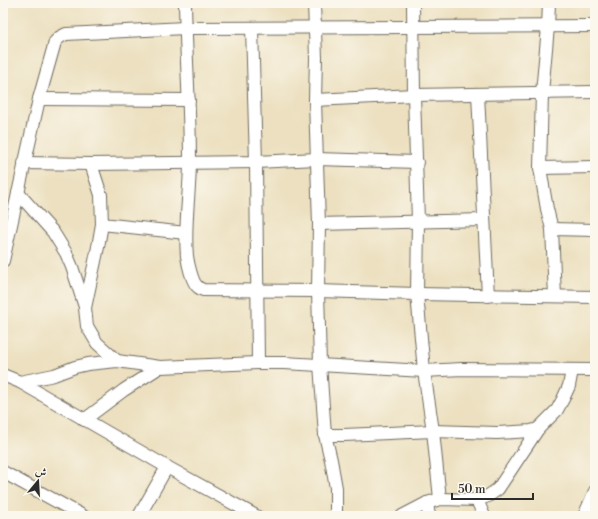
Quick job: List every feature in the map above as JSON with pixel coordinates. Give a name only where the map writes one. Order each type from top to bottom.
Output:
[{"type":"street","points":[[185,3],[190,163],[186,233],[187,257],[194,282],[197,287],[203,290],[595,297]]},
{"type":"street","points":[[314,3],[320,364],[325,436],[336,488],[336,516]]},
{"type":"street","points":[[413,3],[418,222],[417,294],[424,371],[433,431],[440,499]]},
{"type":"street","points":[[549,3],[542,93],[540,168],[552,229],[555,296]]},
{"type":"street","points":[[3,261],[39,99],[55,42],[60,36],[66,34],[185,28],[595,26]]},
{"type":"street","points":[[252,28],[256,162],[258,363]]},
{"type":"street","points":[[315,100],[414,95],[595,92]]},
{"type":"street","points":[[478,94],[488,296]]},
{"type":"street","points":[[39,99],[189,100]]},
{"type":"street","points":[[24,164],[256,162],[316,159],[417,162]]},
{"type":"street","points":[[85,308],[102,224],[101,195],[91,164]]},
{"type":"street","points":[[540,168],[595,167]]},
{"type":"street","points":[[18,193],[53,232],[66,253],[72,266],[85,308],[87,326],[97,343],[116,361]]},
{"type":"street","points":[[318,224],[484,220]]},
{"type":"street","points":[[102,224],[186,233]]},
{"type":"street","points":[[552,229],[595,230]]},
{"type":"street","points":[[20,382],[54,375],[82,365],[116,361],[160,368],[284,363],[424,371],[462,369],[595,370]]},
{"type":"street","points":[[84,420],[124,390],[160,368]]},
{"type":"street","points":[[402,516],[427,503],[440,499],[477,500],[488,496],[498,489],[538,429],[557,410],[569,386],[572,370]]},
{"type":"street","points":[[3,375],[20,382],[84,420],[256,516]]},
{"type":"street","points":[[325,436],[433,431],[497,433],[531,431],[538,429]]},
{"type":"street","points":[[139,516],[167,467]]},
{"type":"street","points":[[3,472],[83,516]]},
{"type":"street","points":[[584,516],[595,491]]},
{"type":"street","points":[[477,500],[484,516]]},
{"type":"street","points":[[427,503],[429,516]]}]
